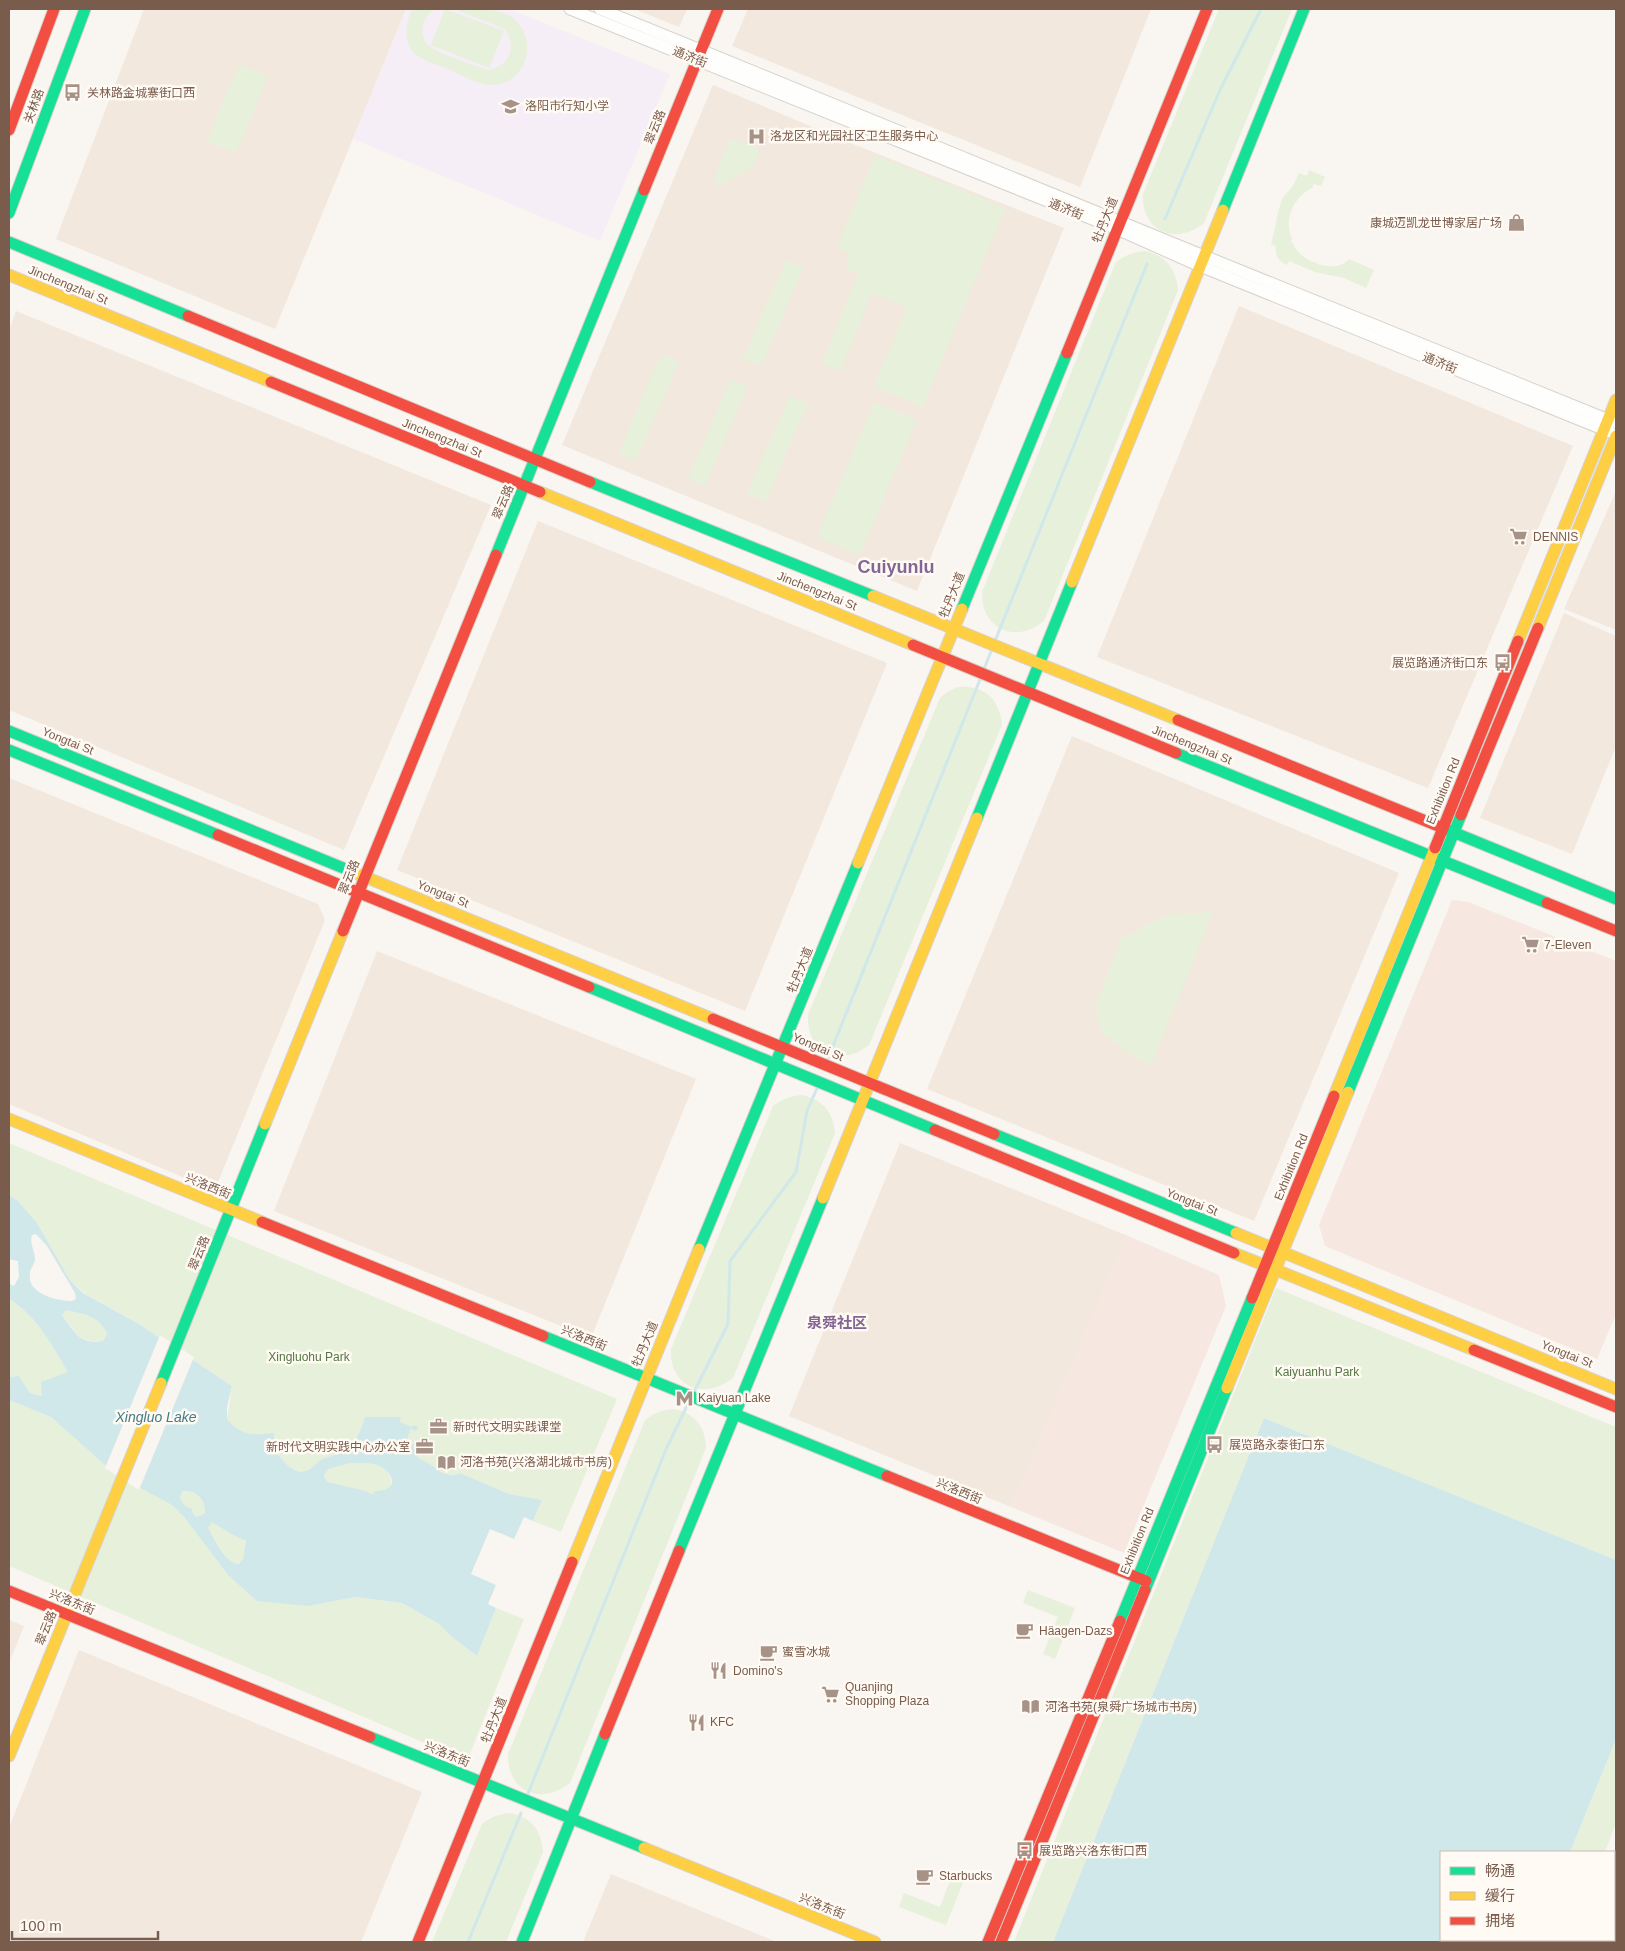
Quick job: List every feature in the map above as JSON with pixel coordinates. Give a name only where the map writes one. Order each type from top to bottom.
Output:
[{"type":"main road","name":"关林路","points":[[9,130],[54,9]]},
{"type":"main road","name":"关林路","points":[[9,213],[85,9]]},
{"type":"main road","name":"翠云路","points":[[9,1731],[61,1617],[109,1502],[224,1212],[458,643],[695,53],[708,9]]},
{"type":"main road","name":"翠云路","points":[[695,53],[718,9]]},
{"type":"main road","name":"牡丹大道","points":[[418,1942],[645,1381],[1207,9]]},
{"type":"main road","points":[[522,1942],[732,1418],[870,1083],[1304,9]]},
{"type":"main road","name":"Jinchengzhai St","points":[[9,242],[531,459],[970,634],[1616,899]]},
{"type":"main road","name":"Jinchengzhai St","points":[[9,275],[1616,931]]},
{"type":"main road","name":"Exhibition Rd","points":[[1001,1942],[1277,1270],[1437,859],[1442,829],[1610,424],[1616,400]]},
{"type":"main road","name":"Exhibition Rd","points":[[988,1942],[1265,1266],[1437,859],[1454,834],[1616,435]]},
{"type":"main road","name":"Yongtai St","points":[[9,731],[870,1083],[1272,1250],[1616,1389]]},
{"type":"main road","points":[[9,750],[355,890],[1265,1266],[1616,1407]]},
{"type":"main road","name":"兴洛西街","points":[[9,1119],[224,1212]]},
{"type":"main road","name":"兴洛西街","points":[[9,1128],[645,1381],[1147,1586]]},
{"type":"main road","name":"兴洛东街","points":[[9,1591],[61,1617]]},
{"type":"main road","name":"兴洛东街","points":[[9,1600],[61,1617],[571,1823],[875,1942]]},
{"type":"main road","name":"翠云路","points":[[9,1756],[61,1617]]},
{"type":"main road","name":"兴洛东街","points":[[571,1823],[853,1942]]},
{"type":"street","name":"通济街","points":[[570,9],[695,53]]},
{"type":"street","name":"通济街","points":[[600,9],[695,53],[1202,261],[1610,424],[1616,435]]},
{"type":"shaded area","points":[[144,9],[406,9],[275,329],[56,239]]},
{"type":"shaded area","name":"洛阳市行知小学","points":[[406,9],[510,9],[670,74],[600,241],[353,139]]},
{"type":"shaded area","points":[[634,9],[687,9],[679,27]]},
{"type":"shaded area","points":[[748,9],[1151,9],[1080,187],[732,46]]},
{"type":"shaded area","points":[[713,85],[848,142],[1064,228],[917,591],[562,445]]},
{"type":"shaded area","points":[[1239,306],[1573,446],[1428,788],[1097,657]]},
{"type":"shaded area","points":[[16,311],[491,505],[344,850],[9,710],[9,331]]},
{"type":"shaded area","points":[[1616,491],[1616,630],[1564,609]]},
{"type":"shaded area","points":[[538,521],[887,663],[745,1011],[397,870]]},
{"type":"shaded area","points":[[1564,613],[1616,636],[1616,746],[1572,854],[1480,818]]},
{"type":"shaded area","points":[[1072,736],[1399,873],[1254,1221],[927,1089]]},
{"type":"shaded area","points":[[9,778],[318,904],[325,920],[218,1182],[204,1186],[9,1104]]},
{"type":"shaded area","points":[[1452,900],[1468,902],[1616,961],[1616,1314],[1597,1359],[1325,1246],[1319,1225]]},
{"type":"shaded area","points":[[377,951],[696,1079],[591,1338],[274,1211]]},
{"type":"shaded area","points":[[900,1143],[1128,1236],[1011,1507],[789,1416]]},
{"type":"shaded area","points":[[1126,1235],[1219,1275],[1226,1306],[1124,1553],[1011,1507]]},
{"type":"shaded area","points":[[9,1620],[24,1626],[9,1663]]},
{"type":"shaded area","points":[[79,1650],[422,1792],[361,1942],[23,1942],[9,1936],[9,1828]]},
{"type":"shaded area","points":[[611,1874],[777,1942],[583,1942]]},
{"type":"green space","points":[[412,9],[437,9],[428,16],[424,23],[423,35],[427,44],[447,55],[488,70],[496,68],[506,60],[511,49],[509,36],[505,29],[454,9],[483,9],[502,12],[517,22],[523,30],[527,41],[525,61],[513,77],[505,82],[494,85],[479,83],[419,57],[410,47],[406,35]]},
{"type":"green space","points":[[445,9],[504,31],[489,68],[431,45]]},
{"type":"green space","points":[[1219,9],[1292,9],[1204,223],[1182,234],[1172,234],[1154,226],[1148,218],[1144,207],[1143,194]]},
{"type":"green space","points":[[239,64],[268,76],[236,153],[207,142]]},
{"type":"green space","points":[[731,138],[760,150],[754,166],[720,186],[712,183]]},
{"type":"green space","points":[[875,155],[1005,208],[923,407],[874,387],[907,307],[872,293],[840,371],[822,363],[858,273],[846,268],[848,252],[837,248]]},
{"type":"green space","points":[[1309,170],[1325,177],[1321,186],[1314,184],[1295,203],[1289,224],[1291,242],[1298,252],[1311,261],[1328,266],[1336,266],[1343,264],[1349,259],[1374,270],[1366,288],[1344,278],[1315,272],[1289,261],[1287,265],[1279,260],[1276,246],[1271,244],[1278,211],[1283,198],[1293,186],[1299,173],[1307,176]]},
{"type":"green space","points":[[1145,251],[1159,256],[1169,264],[1175,275],[1178,290],[1044,621],[1022,632],[1002,629],[987,616],[983,605],[982,592],[1116,262],[1130,254]]},
{"type":"green space","points":[[786,260],[804,267],[761,366],[743,359]]},
{"type":"green space","points":[[661,354],[679,362],[636,461],[618,454]]},
{"type":"green space","points":[[731,379],[748,386],[705,486],[688,478]]},
{"type":"green space","points":[[790,395],[808,403],[765,502],[747,494]]},
{"type":"green space","points":[[874,402],[917,420],[860,555],[817,537]]},
{"type":"green space","points":[[958,687],[976,688],[989,696],[998,708],[1002,725],[869,1045],[858,1052],[847,1055],[837,1056],[827,1053],[813,1039],[809,1028],[808,1015],[940,698]]},
{"type":"green space","points":[[1213,912],[1151,1065],[1124,1051],[1101,1031],[1096,1004],[1121,939],[1166,915]]},
{"type":"green space","points":[[802,1095],[816,1100],[826,1108],[832,1119],[835,1133],[733,1378],[711,1389],[700,1389],[690,1386],[682,1381],[676,1373],[672,1362],[671,1349],[773,1106],[786,1098]]},
{"type":"green space","name":"Xingluohu Park","points":[[9,1143],[617,1399],[561,1532],[533,1521],[542,1500],[509,1494],[460,1473],[447,1475],[418,1459],[405,1441],[412,1428],[399,1422],[397,1417],[365,1417],[357,1437],[347,1449],[320,1460],[313,1467],[301,1472],[290,1467],[274,1450],[274,1434],[248,1434],[232,1425],[227,1419],[232,1386],[139,1324],[84,1293],[70,1280],[37,1223],[18,1201],[9,1195]]},
{"type":"green space","name":"Kaiyuanhu Park","points":[[1276,1288],[1616,1427],[1616,1560],[1264,1418],[1053,1942],[1014,1942]]},
{"type":"green space","points":[[9,1299],[35,1322],[68,1372],[42,1396],[30,1393],[19,1376],[9,1377]]},
{"type":"green space","points":[[66,1310],[90,1317],[100,1323],[107,1334],[103,1341],[89,1341],[78,1335],[62,1314]]},
{"type":"green space","points":[[9,1400],[51,1417],[106,1466],[140,1488],[172,1505],[184,1517],[228,1575],[308,1606],[356,1597],[402,1603],[439,1624],[477,1656],[496,1608],[524,1619],[467,1761],[9,1566]]},
{"type":"green space","points":[[674,1409],[688,1414],[698,1422],[704,1433],[706,1448],[570,1783],[548,1794],[537,1794],[528,1791],[513,1778],[509,1767],[508,1754],[645,1420],[658,1412]]},
{"type":"green space","points":[[351,1463],[369,1463],[385,1470],[391,1480],[389,1489],[380,1494],[370,1494],[327,1482],[324,1476],[328,1469]]},
{"type":"green space","points":[[182,1491],[192,1492],[199,1496],[204,1504],[205,1513],[197,1517],[193,1514],[192,1510],[185,1507],[180,1498]]},
{"type":"green space","points":[[212,1521],[231,1534],[246,1541],[243,1559],[239,1564],[229,1560],[217,1544],[208,1528]]},
{"type":"green space","points":[[1028,1590],[1075,1608],[1055,1659],[1043,1654],[1058,1617],[1023,1603]]},
{"type":"green space","points":[[1616,1739],[1616,1823],[1605,1851],[1570,1851]]},
{"type":"green space","points":[[511,1813],[525,1818],[534,1826],[538,1831],[543,1852],[506,1942],[432,1942],[482,1824],[495,1816]]},
{"type":"green space","points":[[954,1870],[966,1875],[946,1925],[899,1907],[904,1893],[940,1907]]},
{"type":"water","name":"Xingluo Lake","points":[[9,1195],[18,1201],[37,1223],[70,1280],[83,1293],[139,1324],[232,1386],[227,1407],[227,1419],[232,1425],[248,1434],[274,1433],[274,1450],[294,1470],[301,1472],[307,1470],[320,1460],[347,1449],[357,1437],[365,1417],[397,1417],[401,1418],[400,1422],[412,1427],[413,1425],[418,1427],[416,1431],[411,1429],[406,1441],[413,1444],[414,1450],[420,1459],[440,1471],[449,1475],[460,1473],[509,1494],[542,1500],[533,1521],[524,1517],[514,1539],[490,1529],[471,1574],[496,1585],[488,1604],[496,1608],[477,1656],[439,1624],[402,1603],[356,1597],[308,1606],[257,1601],[228,1575],[184,1517],[172,1505],[140,1488],[106,1466],[51,1417],[9,1400],[9,1377],[19,1376],[30,1393],[42,1396],[41,1382],[68,1372],[35,1322],[9,1299],[9,1284],[14,1286],[19,1277],[18,1261],[9,1259]],"holes":[[[36,1234],[47,1246],[75,1293],[76,1299],[72,1301],[51,1298],[33,1287],[30,1281],[30,1274],[35,1259],[31,1241],[32,1235]],[[66,1310],[90,1317],[100,1323],[107,1334],[103,1341],[95,1342],[83,1339],[74,1332],[62,1315]],[[351,1463],[373,1464],[385,1470],[392,1482],[388,1488],[375,1491],[373,1494],[327,1482],[324,1476],[328,1469]],[[182,1491],[192,1492],[202,1500],[205,1513],[197,1517],[193,1514],[192,1509],[185,1506],[180,1498]],[[212,1522],[246,1541],[243,1559],[239,1564],[234,1563],[229,1560],[208,1528]]]},
{"type":"water","points":[[1264,1418],[1616,1560],[1616,1739],[1570,1851],[1440,1851],[1440,1941],[1534,1942],[1053,1942]]},
{"type":"pier","points":[[160,1335],[194,1357],[139,1490],[105,1468]]},
{"type":"waterway","points":[[1165,219],[1220,90],[1261,9]]},
{"type":"waterway","points":[[995,641],[1147,264]]},
{"type":"waterway","points":[[984,669],[992,649]]},
{"type":"waterway","points":[[827,1061],[981,677]]},
{"type":"waterway","points":[[694,1392],[728,1324],[730,1261],[796,1172],[807,1111],[818,1086]]},
{"type":"waterway","points":[[527,1796],[667,1447],[689,1402]]},
{"type":"waterway","points":[[468,1942],[521,1813]]},
{"type":"traffic: fast","points":[[9,213],[85,9]]},
{"type":"traffic: fast","points":[[1223,210],[1304,9]]},
{"type":"traffic: fast","points":[[496,555],[644,190]]},
{"type":"traffic: fast","points":[[9,242],[188,316]]},
{"type":"traffic: fast","points":[[962,609],[1067,353]]},
{"type":"traffic: fast","points":[[590,482],[873,596]]},
{"type":"traffic: fast","points":[[977,818],[1072,582]]},
{"type":"traffic: fast","points":[[9,731],[353,872]]},
{"type":"traffic: fast","points":[[9,750],[218,835]]},
{"type":"traffic: fast","points":[[1176,753],[1547,903]]},
{"type":"traffic: fast","points":[[1348,1092],[1461,815]]},
{"type":"traffic: fast","points":[[1443,828],[1616,899]]},
{"type":"traffic: fast","points":[[699,1249],[858,863]]},
{"type":"traffic: fast","points":[[589,987],[935,1130]]},
{"type":"traffic: fast","points":[[161,1383],[265,1124]]},
{"type":"traffic: fast","points":[[994,1134],[1236,1233]]},
{"type":"traffic: fast","points":[[679,1551],[823,1198]]},
{"type":"traffic: fast","points":[[1120,1621],[1252,1298]]},
{"type":"traffic: fast","points":[[543,1336],[887,1476]]},
{"type":"traffic: fast","points":[[1145,1590],[1227,1388]]},
{"type":"traffic: fast","points":[[522,1942],[605,1734]]},
{"type":"traffic: fast","points":[[370,1737],[644,1848]]},
{"type":"traffic: slow","points":[[1072,582],[1223,210]]},
{"type":"traffic: slow","points":[[9,275],[271,382]]},
{"type":"traffic: slow","points":[[1518,641],[1616,400]]},
{"type":"traffic: slow","points":[[1538,628],[1616,436]]},
{"type":"traffic: slow","points":[[540,492],[913,645]]},
{"type":"traffic: slow","points":[[873,596],[1178,720]]},
{"type":"traffic: slow","points":[[858,863],[962,609]]},
{"type":"traffic: slow","points":[[823,1198],[977,818]]},
{"type":"traffic: slow","points":[[1334,1096],[1435,848]]},
{"type":"traffic: slow","points":[[353,872],[713,1019]]},
{"type":"traffic: slow","points":[[265,1124],[343,931]]},
{"type":"traffic: slow","points":[[1227,1388],[1348,1092]]},
{"type":"traffic: slow","points":[[9,1119],[262,1222]]},
{"type":"traffic: slow","points":[[1236,1233],[1616,1389]]},
{"type":"traffic: slow","points":[[572,1562],[699,1249]]},
{"type":"traffic: slow","points":[[1234,1253],[1474,1350]]},
{"type":"traffic: slow","points":[[9,1756],[161,1383]]},
{"type":"traffic: slow","points":[[644,1848],[875,1942]]},
{"type":"traffic: jam","points":[[9,130],[54,9]]},
{"type":"traffic: jam","points":[[644,190],[718,9]]},
{"type":"traffic: jam","points":[[1067,353],[1207,9]]},
{"type":"traffic: jam","points":[[188,316],[590,482]]},
{"type":"traffic: jam","points":[[271,382],[540,492]]},
{"type":"traffic: jam","points":[[343,931],[496,555]]},
{"type":"traffic: jam","points":[[1461,815],[1538,628]]},
{"type":"traffic: jam","points":[[1435,848],[1518,641]]},
{"type":"traffic: jam","points":[[913,645],[1176,753]]},
{"type":"traffic: jam","points":[[1178,720],[1443,828]]},
{"type":"traffic: jam","points":[[218,835],[589,987]]},
{"type":"traffic: jam","points":[[1547,903],[1616,931]]},
{"type":"traffic: jam","points":[[713,1019],[994,1134]]},
{"type":"traffic: jam","points":[[1252,1298],[1334,1096]]},
{"type":"traffic: jam","points":[[935,1130],[1234,1253]]},
{"type":"traffic: jam","points":[[262,1222],[543,1336]]},
{"type":"traffic: jam","points":[[1474,1350],[1616,1407]]},
{"type":"traffic: jam","points":[[887,1476],[1146,1581]]},
{"type":"traffic: jam","points":[[605,1734],[679,1551]]},
{"type":"traffic: jam","points":[[418,1942],[572,1562]]},
{"type":"traffic: jam","points":[[1001,1942],[1145,1590]]},
{"type":"traffic: jam","points":[[9,1591],[370,1737]]},
{"type":"traffic: jam","points":[[988,1942],[1120,1621]]},
{"type":"place","name":"关林路金城寨街口西","points":[[73,93]]},
{"type":"place","name":"洛阳市行知小学","points":[[511,106]]},
{"type":"place","name":"洛龙区和光园社区卫生服务中心","points":[[756,136]]},
{"type":"place","name":"康城迈凯龙世博家居广场","points":[[1516,223]]},
{"type":"place","name":"DENNIS","points":[[1519,537]]},
{"type":"place","name":"展览路通济街口东","points":[[1502,663]]},
{"type":"place","name":"7-Eleven","points":[[1530,945]]},
{"type":"place","name":"Kaiyuan Lake","points":[[684,1398]]},
{"type":"place","name":"新时代文明实践课堂","points":[[439,1427]]},
{"type":"place","name":"展览路永泰街口东","points":[[1215,1445]]},
{"type":"place","name":"新时代文明实践中心办公室","points":[[424,1447]]},
{"type":"place","name":"河洛书苑(兴洛湖北城市书房)","points":[[446,1462]]},
{"type":"place","name":"Häagen-Dazs","points":[[1025,1631]]},
{"type":"place","name":"蜜雪冰城","points":[[768,1652]]},
{"type":"place","name":"Domino's","points":[[719,1671]]},
{"type":"place","name":"Quanjing Shopping Plaza","points":[[831,1694]]},
{"type":"place","name":"河洛书苑(泉舜广场城市书房)","points":[[1031,1707]]},
{"type":"place","name":"KFC","points":[[696,1722]]},
{"type":"place","name":"展览路兴洛东街口西","points":[[1025,1851]]},
{"type":"place","name":"Starbucks","points":[[925,1876]]},
{"type":"district","name":"Cuiyunlu","points":[[896,567]]},
{"type":"district","name":"泉舜社区","points":[[837,1323]]}]
